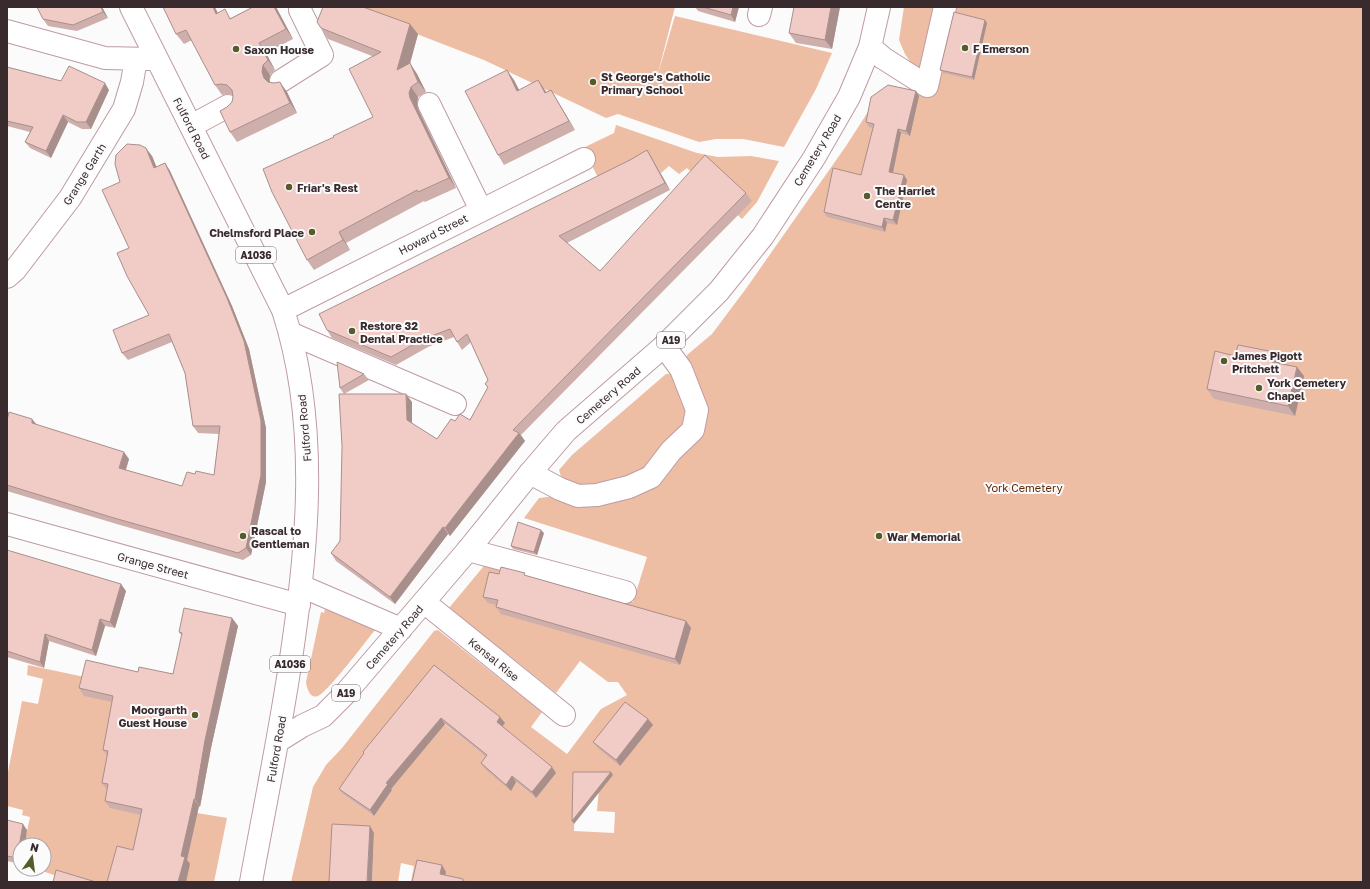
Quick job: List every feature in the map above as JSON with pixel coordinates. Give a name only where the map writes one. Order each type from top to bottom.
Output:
[{"type":"main road","name":"Fulford Road","points":[[131,7],[282,310],[290,333],[304,409],[308,483],[300,595],[278,741],[251,882]]},
{"type":"main road","name":"Cemetery Road","points":[[278,741],[302,726],[323,716],[344,695],[468,550],[566,431],[664,346],[719,292],[763,236],[814,158],[849,97],[870,47],[879,7]]},
{"type":"main road","points":[[870,47],[883,58],[927,86],[945,7]]},
{"type":"main road","points":[[281,80],[322,55],[300,10]]},
{"type":"main road","points":[[7,30],[105,58],[158,60]]},
{"type":"main road","name":"Grange Garth","points":[[7,277],[15,270],[70,198],[124,109],[132,82],[136,59]]},
{"type":"main road","points":[[429,104],[481,210]]},
{"type":"main road","points":[[191,126],[228,106]]},
{"type":"main road","name":"Howard Street","points":[[282,310],[584,159]]},
{"type":"main road","points":[[290,333],[455,404]]},
{"type":"main road","points":[[530,473],[560,489],[578,496],[597,494],[629,487],[651,477],[671,451],[693,430],[697,410],[681,369],[664,346]]},
{"type":"main road","name":"Grange Street","points":[[7,524],[300,595],[401,629]]},
{"type":"main road","points":[[468,550],[626,592]]},
{"type":"main road","name":"Kensal Rise","points":[[424,602],[564,715]]},
{"type":"green space","points":[[347,7],[675,7],[657,77],[675,16],[832,53],[816,89],[784,147],[743,139],[716,139],[699,142],[618,114],[606,118],[484,60]]},
{"type":"green space","name":"York Cemetery","points":[[904,7],[1363,7],[1363,882],[450,882],[445,881],[446,872],[418,882],[411,882],[414,866],[401,863],[398,882],[372,882],[374,833],[334,882],[291,882],[313,787],[326,765],[342,748],[434,631],[438,630],[542,712],[531,727],[567,754],[601,709],[627,695],[618,682],[608,682],[580,661],[556,693],[449,608],[488,561],[633,602],[647,557],[524,518],[539,498],[556,496],[563,483],[559,470],[572,455],[666,374],[677,373],[686,365],[687,355],[712,334],[745,290],[846,146],[875,101],[909,93],[915,69],[905,54],[899,40]],"holes":[[[437,718],[504,723],[481,753]],[[510,736],[536,798],[516,782]],[[575,776],[600,776],[597,811],[615,812],[614,833],[574,831]],[[392,790],[374,816],[344,795]]]},
{"type":"green space","points":[[616,125],[697,153],[718,157],[751,156],[779,161],[757,202],[742,219],[687,168],[679,174],[669,166],[661,173],[652,158],[611,203],[583,148],[614,133]]},
{"type":"green space","points":[[325,609],[375,630],[330,686],[315,697],[309,693],[306,682],[321,612],[324,613]]},
{"type":"green space","points":[[28,665],[89,678],[126,705],[106,793],[113,794],[190,844],[197,813],[227,818],[214,882],[75,882],[52,874],[52,837],[26,837],[30,817],[22,815],[23,810],[7,806],[8,772],[22,701],[38,704],[43,679],[27,675]]},
{"type":"building","points":[[37,7],[101,7],[103,12],[73,25],[43,19]]},
{"type":"building","points":[[163,7],[213,7],[216,14],[225,9],[230,19],[253,7],[274,7],[286,29],[259,43],[268,60],[263,65],[262,72],[264,78],[268,82],[280,82],[290,103],[230,132],[220,111],[232,102],[232,90],[227,85],[215,85],[186,30],[176,34]]},
{"type":"building","points":[[323,7],[363,7],[410,24],[397,70],[410,63],[418,82],[411,87],[409,93],[410,98],[449,178],[418,192],[417,190],[339,232],[343,240],[307,260],[272,192],[263,169],[334,137],[333,136],[373,117],[349,69],[381,52],[321,28],[317,22]]},
{"type":"building","points":[[703,7],[733,7],[731,15]]},
{"type":"building","points":[[794,7],[831,7],[825,40],[789,33]]},
{"type":"building","name":"F Emerson","points":[[954,12],[985,20],[972,77],[940,70]]},
{"type":"building","points":[[69,66],[105,83],[86,122],[77,122],[63,115],[46,151],[25,142],[33,127],[7,121],[7,67],[61,81]]},
{"type":"building","points":[[507,70],[517,91],[538,80],[545,93],[551,90],[569,121],[498,155],[465,91]]},
{"type":"building","points":[[888,85],[916,91],[906,131],[898,129],[889,172],[904,175],[893,220],[884,218],[882,227],[824,212],[833,168],[861,175],[874,124],[866,122],[871,97]]},
{"type":"building","points":[[127,144],[140,145],[146,148],[154,168],[165,163],[227,298],[244,341],[261,421],[261,475],[246,548],[238,553],[114,518],[7,485],[7,420],[9,412],[32,419],[32,423],[124,452],[119,468],[182,486],[187,472],[195,474],[196,471],[214,475],[220,426],[193,426],[185,373],[169,334],[122,353],[113,330],[149,315],[127,276],[117,253],[129,248],[102,190],[120,182],[115,164],[116,155]]},
{"type":"building","points":[[647,150],[665,183],[559,236],[600,271],[705,155],[746,193],[513,430],[519,433],[445,528],[443,527],[390,597],[331,553],[340,541],[342,446],[339,394],[406,394],[407,420],[437,439],[451,419],[455,421],[460,414],[470,420],[488,387],[485,384],[488,380],[467,334],[457,342],[450,329],[423,339],[391,357],[327,330],[319,314],[630,160]]},
{"type":"building","name":"York Cemetery Chapel","points":[[1238,345],[1274,352],[1272,362],[1297,367],[1288,406],[1207,389],[1215,351],[1235,356]]},
{"type":"building","points":[[337,362],[364,374],[340,388]]},
{"type":"building","points":[[518,522],[541,530],[534,552],[511,546]]},
{"type":"building","points":[[7,550],[121,584],[110,622],[100,619],[92,650],[45,634],[40,662],[7,651]]},
{"type":"building","points":[[501,567],[525,573],[524,575],[686,621],[675,659],[496,607],[498,600],[483,597],[489,572],[499,574]]},
{"type":"building","points":[[184,608],[232,618],[205,740],[195,799],[181,856],[185,857],[178,882],[107,882],[117,846],[133,850],[142,809],[105,801],[108,784],[102,783],[108,751],[103,750],[113,696],[79,688],[86,660],[138,672],[139,667],[173,674],[182,633],[179,632]]},
{"type":"building","points":[[434,665],[500,717],[497,722],[552,767],[532,792],[512,776],[506,785],[481,763],[487,755],[441,718],[386,783],[388,784],[370,810],[339,789],[364,753],[363,752]]},
{"type":"building","points":[[625,702],[648,719],[616,760],[593,742]]},
{"type":"building","points":[[573,772],[611,772],[572,821]]},
{"type":"building","points":[[7,820],[23,824],[21,837],[12,837],[12,857],[7,856]]},
{"type":"building","points":[[332,824],[370,826],[367,882],[329,882]]},
{"type":"building","points":[[417,860],[442,865],[440,874],[463,879],[463,881],[467,882],[412,882]]},
{"type":"building","points":[[56,870],[96,882],[53,882]]},
{"type":"place","name":"F Emerson","points":[[965,48]]},
{"type":"place","name":"Saxon House","points":[[236,49]]},
{"type":"place","name":"St George's Catholic Primary School","points":[[593,82]]},
{"type":"place","name":"Friar's Rest","points":[[289,187]]},
{"type":"place","name":"The Harriet Centre","points":[[867,196]]},
{"type":"place","name":"Chelmsford Place","points":[[312,232]]},
{"type":"place","name":"Restore 32 Dental Practice","points":[[352,331]]},
{"type":"place","name":"James Pigott Pritchett","points":[[1224,361]]},
{"type":"place","name":"York Cemetery Chapel","points":[[1259,388]]},
{"type":"place","name":"Rascal to Gentleman","points":[[243,536]]},
{"type":"place","name":"War Memorial","points":[[879,536]]},
{"type":"place","name":"Moorgarth Guest House","points":[[195,715]]}]
